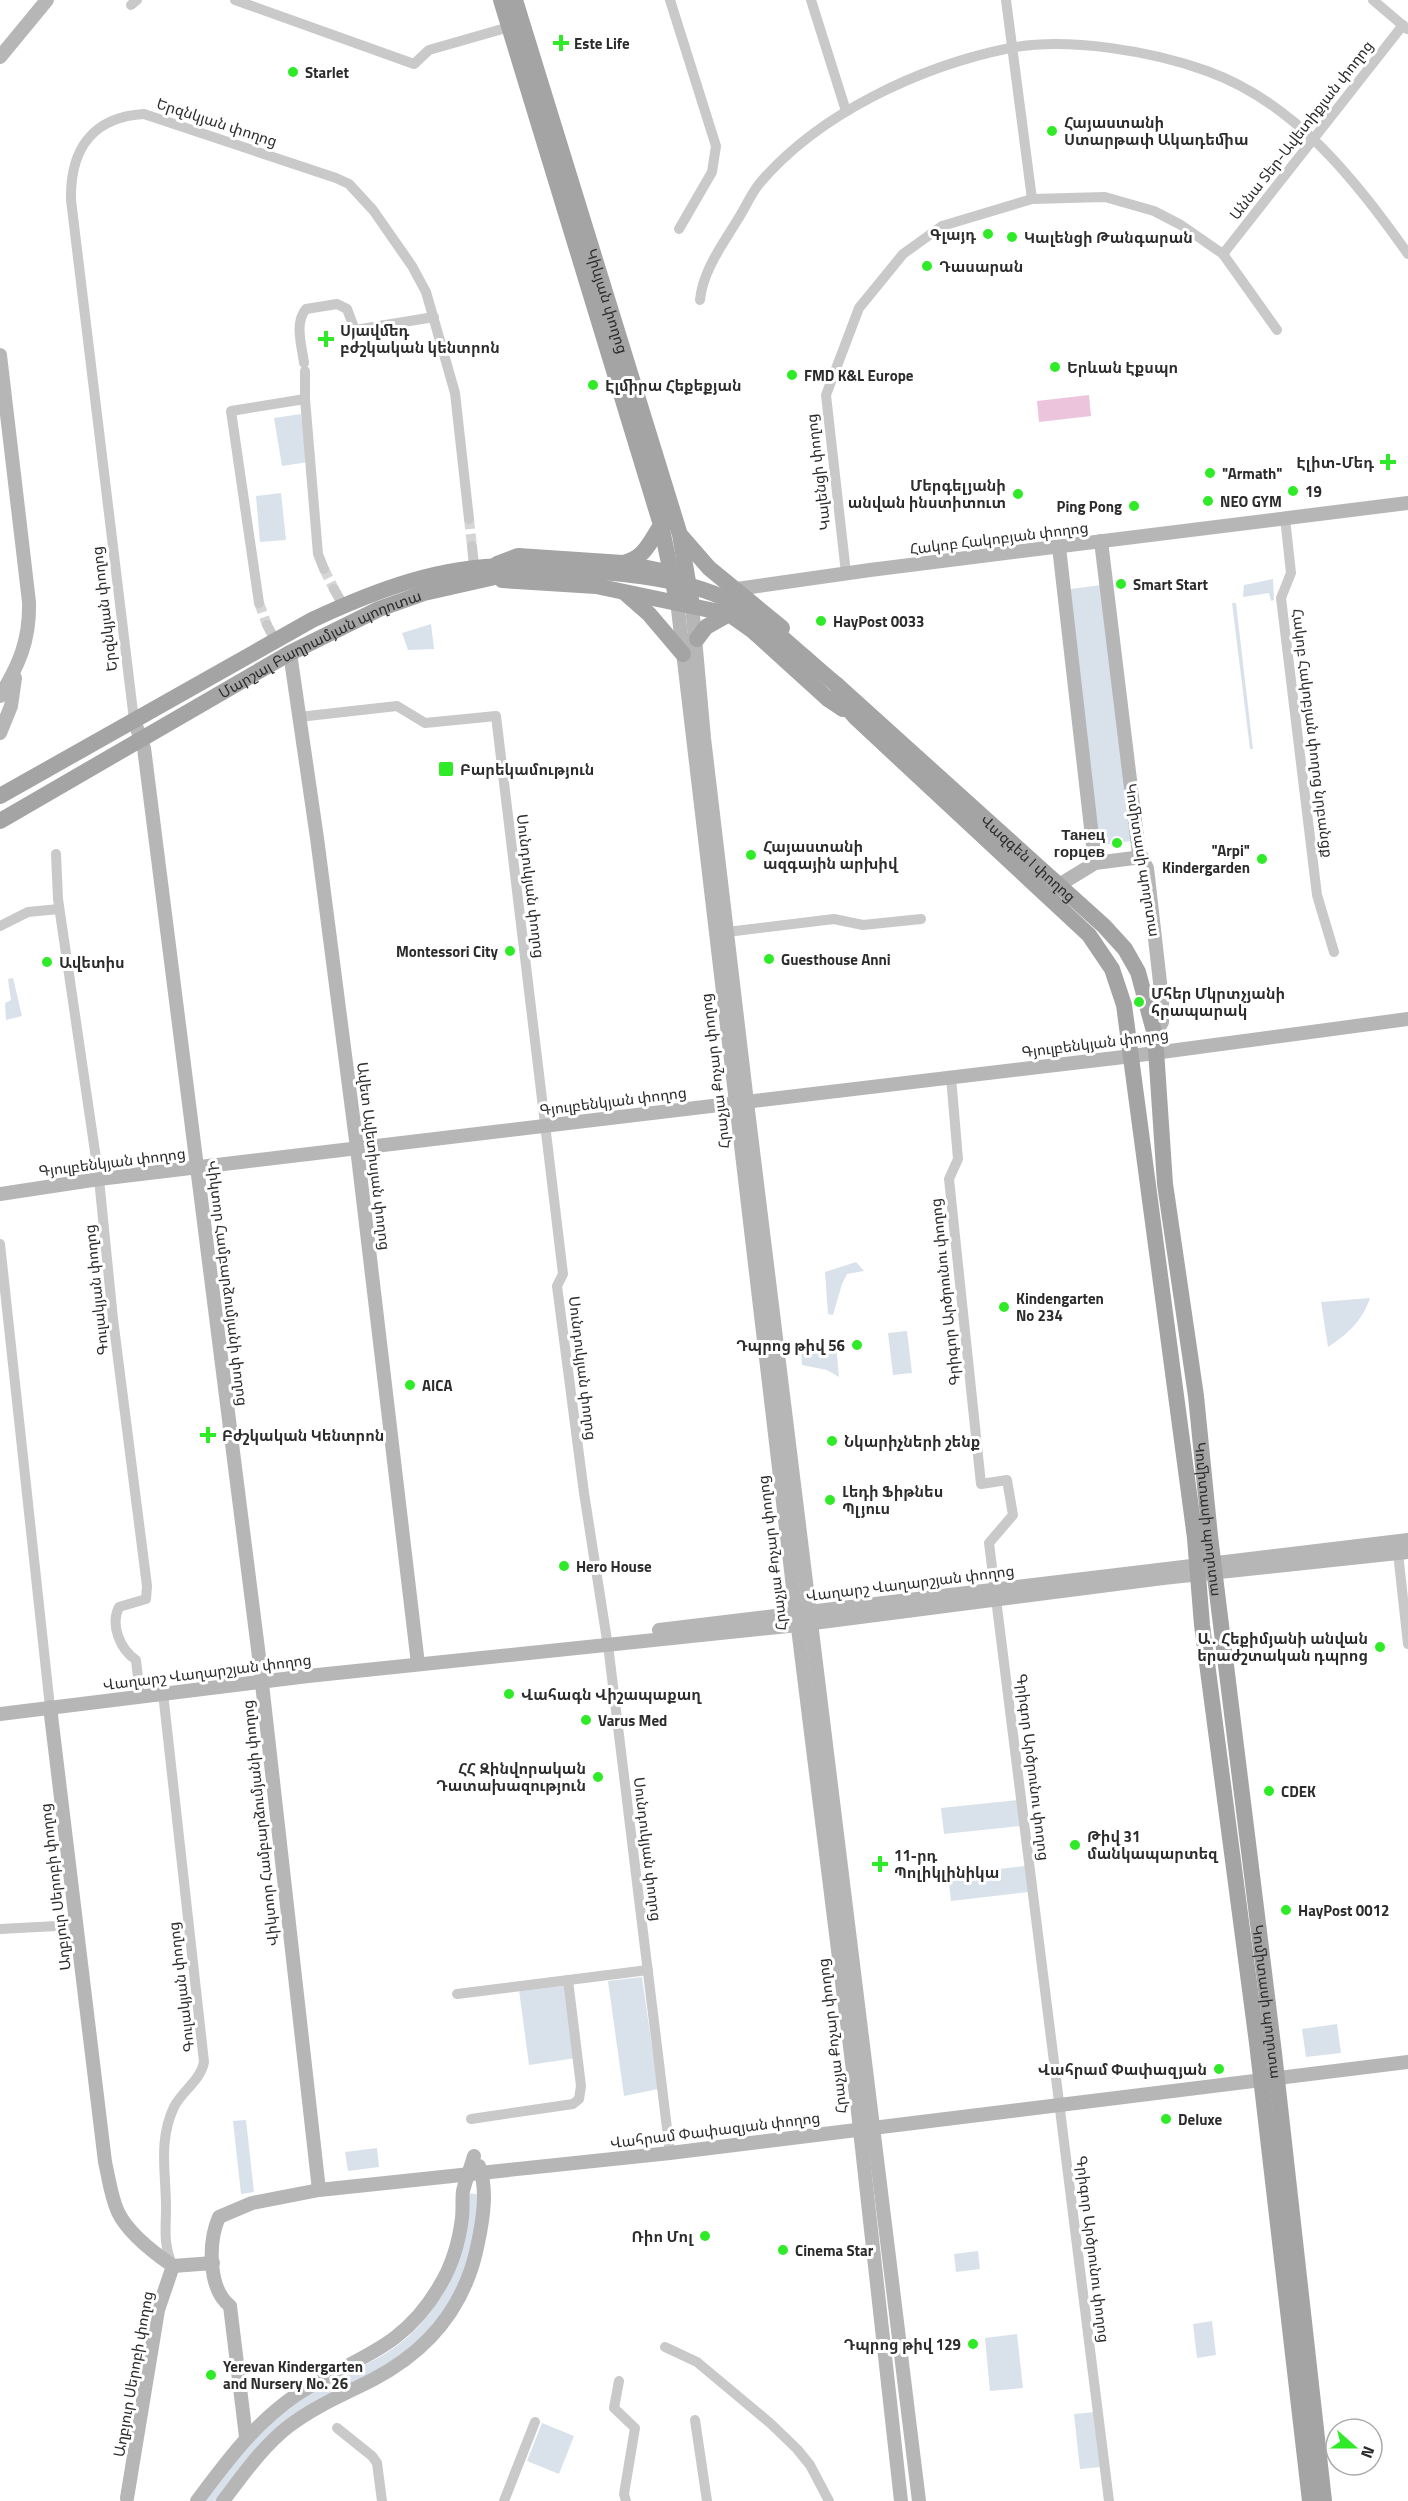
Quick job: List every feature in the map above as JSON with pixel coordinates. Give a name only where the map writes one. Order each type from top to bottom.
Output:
[{"type":"main road","name":"Կիևյան փողոց","points":[[501,0],[680,535],[679,588]]},
{"type":"main road","name":"Կիևյան փողոց","points":[[515,0],[601,301],[679,588]]},
{"type":"main road","points":[[491,572],[518,556],[623,563],[636,560],[661,525]]},
{"type":"main road","name":"Վազգեն I փողոց","points":[[680,535],[709,568],[737,589],[843,681],[859,712]]},
{"type":"main road","points":[[623,563],[729,614]]},
{"type":"main road","points":[[622,591],[629,584],[631,574],[623,563]]},
{"type":"main road","name":"Մարշալ Բաղրամյան պողոտա","points":[[0,796],[134,720],[271,633],[379,590],[474,566],[491,572]]},
{"type":"main road","name":"Մարշալ Բաղրամյան պողոտա","points":[[0,821],[140,738],[290,654],[379,609],[423,593],[491,572],[517,569],[609,573],[679,588]]},
{"type":"main road","points":[[491,572],[622,591],[679,588]]},
{"type":"main road","name":"Վազգեն I փողոց","points":[[679,588],[710,593],[743,608],[834,688],[1089,935],[1106,958],[1117,984],[1132,1056]]},
{"type":"main road","points":[[729,614],[729,598],[737,589]]},
{"type":"main road","points":[[622,591],[649,614],[683,654]]},
{"type":"main road","points":[[697,639],[706,627],[729,614]]},
{"type":"main road","name":"Վազգեն I փողոց","points":[[729,614],[753,631],[828,699],[859,712],[1059,885],[1125,949],[1138,972],[1155,1044]]},
{"type":"main road","name":"Կոմիտասի պողոտա","points":[[1155,1044],[1165,1184],[1196,1396],[1206,1568]]},
{"type":"main road","name":"Կոմիտասի պողոտա","points":[[1132,1056],[1206,1568],[1268,2078],[1324,2501]]},
{"type":"main road","name":"Կոմիտասի պողոտա","points":[[1268,2078],[1310,2501]]},
{"type":"street","points":[[0,57],[47,0]]},
{"type":"street","points":[[235,0],[414,64],[429,50],[509,27]]},
{"type":"street","points":[[670,0],[716,146],[712,172],[679,229]]},
{"type":"street","points":[[811,0],[846,111]]},
{"type":"street","points":[[1006,0],[1032,199]]},
{"type":"street","points":[[1373,0],[1406,28]]},
{"type":"street","name":"Աննա Տեր-Ավետիքյան փողոց","points":[[1223,254],[1406,28]]},
{"type":"street","points":[[700,300],[702,285],[716,255],[759,185],[793,151],[846,111],[891,88],[950,64],[1011,48],[1106,47],[1148,55],[1208,71],[1254,95],[1315,139],[1366,196],[1408,254]]},
{"type":"street","name":"Երզնկյան փողոց","points":[[134,720],[71,200],[74,166],[94,129],[111,120],[144,114],[349,184],[372,210],[412,266],[426,292],[455,393],[469,519]]},
{"type":"street","name":"Կալենցի փողոց","points":[[846,573],[825,404],[840,353],[859,308],[903,254],[942,226],[1032,199],[1105,197],[1135,205],[1154,211],[1181,225],[1223,254],[1277,330]]},
{"type":"street","points":[[324,569],[318,554],[305,399],[305,367],[299,324],[301,315],[306,309],[337,304],[347,309],[355,330],[434,317]]},
{"type":"street","points":[[0,356],[29,602],[26,646],[16,670],[0,696]]},
{"type":"street","points":[[259,603],[231,411],[305,399]]},
{"type":"street","name":"Հակոբ Հակոբյան փողոց","points":[[737,589],[846,573],[1408,503]]},
{"type":"street","name":"Հակոբ Հակոբյան փողոց նրբանցք","points":[[1286,518],[1291,565],[1283,590],[1305,789],[1317,895],[1334,952]]},
{"type":"street","name":"Կոմիտասի պողոտա","points":[[1101,541],[1115,665],[1142,857],[1147,868],[1162,1000],[1161,1022],[1155,1044]]},
{"type":"street","points":[[472,546],[474,566]]},
{"type":"street","points":[[1059,547],[1095,863]]},
{"type":"street","name":"Հրաչյա Քոչար փողոց","points":[[679,588],[697,639],[704,738],[727,932],[741,1103]]},
{"type":"street","name":"Հրաչյա Քոչար փողոց","points":[[679,588],[683,654],[741,1103],[866,2128],[919,2501]]},
{"type":"street","points":[[334,589],[343,605]]},
{"type":"street","name":"Ավետ Ավետիսյան փողոց","points":[[290,654],[357,1148],[418,1664]]},
{"type":"street","points":[[0,733],[11,706],[16,670]]},
{"type":"street","name":"Սունդուկյան փողոց","points":[[299,717],[397,706],[424,723],[496,716],[563,1274],[557,1286],[607,1640],[670,2153]]},
{"type":"street","name":"Վիկտոր Համբարձումյանի փողոց","points":[[134,720],[145,759],[262,1682],[319,2190]]},
{"type":"street","name":"Գուլակյան փողոց","points":[[56,854],[59,909],[99,1179],[113,1319],[148,1594],[146,1599],[119,1607],[115,1625],[125,1653],[136,1660],[140,1696]]},
{"type":"street","points":[[1059,885],[1095,863],[1142,857]]},
{"type":"street","points":[[0,926],[28,912],[59,909]]},
{"type":"street","points":[[727,932],[834,919],[863,925],[921,919]]},
{"type":"street","name":"Գյուլբենկյան փողոց","points":[[0,1194],[99,1179],[1132,1056],[1155,1044],[1408,1019]]},
{"type":"street","name":"Գրիգոր Արծրունու փողոց","points":[[951,1077],[958,1159],[949,1179],[981,1484],[1007,1480],[1013,1515],[989,1543],[1109,2501]]},
{"type":"street","name":"Աղբյուր Սերոբի փողոց","points":[[0,1245],[6,1352],[101,2142],[114,2200],[123,2220],[172,2266],[158,2310],[127,2498]]},
{"type":"street","name":"Վաղարշ Վաղարշյան փողոց","points":[[0,1714],[418,1664],[437,1655],[607,1640],[803,1618],[1206,1568],[1408,1540]]},
{"type":"street","points":[[1403,1553],[1408,1644]]},
{"type":"street","name":"Վաղարշ Վաղարշյան փողոց","points":[[1206,1568],[1403,1553]]},
{"type":"street","name":"Գուլակյան փողոց","points":[[163,1693],[204,2062],[203,2071],[174,2106],[164,2139],[163,2175],[166,2207],[164,2230],[172,2266]]},
{"type":"street","points":[[0,1929],[76,1925]]},
{"type":"street","points":[[457,1994],[648,1970]]},
{"type":"street","points":[[471,2119],[573,2104],[579,2099],[581,2086],[568,1980]]},
{"type":"street","name":"Վահրամ Փափազյան փողոց","points":[[246,2437],[230,2306],[217,2292],[213,2263],[217,2222],[223,2214],[252,2204],[319,2190],[670,2153],[1408,2062]]},
{"type":"street","name":"Հրաչյա Քոչար փողոց","points":[[866,2128],[901,2501]]},
{"type":"street","points":[[197,2501],[246,2437],[296,2396],[382,2349],[403,2333],[426,2309],[440,2286],[457,2244],[463,2191],[475,2175]]},
{"type":"street","points":[[223,2501],[271,2441],[288,2426],[305,2414],[400,2364],[440,2328],[457,2303],[476,2254],[482,2227],[475,2175]]},
{"type":"street","points":[[172,2266],[213,2263]]},
{"type":"street","points":[[665,2347],[705,2368],[783,2436],[810,2465],[829,2501]]},
{"type":"street","points":[[619,2381],[614,2408],[635,2428],[624,2494],[626,2501]]},
{"type":"street","points":[[695,2420],[707,2501]]},
{"type":"street","points":[[504,2501],[536,2422]]},
{"type":"street","points":[[337,2428],[372,2456],[377,2463],[382,2501]]},
{"type":"shaded area","points":[[1089,395],[1091,416],[1039,422],[1037,401]]},
{"type":"shaded area","points":[[301,414],[309,462],[282,466],[274,418]]},
{"type":"shaded area","points":[[281,493],[286,540],[260,542],[256,496]]},
{"type":"shaded area","points":[[1273,579],[1274,600],[1271,601],[1269,593],[1243,597],[1244,585]]},
{"type":"shaded area","points":[[1102,585],[1132,841],[1099,845],[1070,589]]},
{"type":"shaded area","points":[[1232,603],[1236,603],[1253,749],[1250,749]]},
{"type":"shaded area","points":[[431,624],[434,649],[408,650],[402,633]]},
{"type":"shaded area","points":[[13,978],[22,1016],[6,1020],[5,1003],[11,1000],[8,979]]},
{"type":"shaded area","points":[[856,1262],[864,1271],[847,1274],[833,1315],[828,1314],[825,1272]]},
{"type":"shaded area","points":[[1370,1298],[1363,1314],[1354,1326],[1328,1347],[1321,1302]]},
{"type":"shaded area","points":[[907,1331],[912,1373],[893,1375],[888,1333]]},
{"type":"shaded area","points":[[836,1345],[839,1377],[827,1370],[802,1365],[801,1350]]},
{"type":"shaded area","points":[[1018,1800],[1021,1826],[944,1834],[941,1808]]},
{"type":"shaded area","points":[[1025,1866],[1028,1892],[951,1901],[948,1875]]},
{"type":"shaded area","points":[[642,1977],[658,2089],[624,2096],[608,1981]]},
{"type":"shaded area","points":[[566,1984],[576,2058],[529,2065],[519,1990]]},
{"type":"shaded area","points":[[1337,2024],[1341,2053],[1306,2057],[1302,2029]]},
{"type":"shaded area","points":[[246,2120],[254,2192],[241,2194],[233,2121]]},
{"type":"shaded area","points":[[377,2148],[379,2167],[348,2171],[345,2152]]},
{"type":"shaded area","points":[[471,2193],[479,2195],[477,2221],[469,2262],[448,2306],[421,2339],[390,2364],[321,2400],[217,2501],[204,2501],[254,2439],[283,2411],[316,2389],[392,2349],[426,2318],[446,2283]]},
{"type":"shaded area","points":[[978,2251],[980,2269],[956,2272],[954,2254]]},
{"type":"shaded area","points":[[1212,2321],[1216,2355],[1197,2358],[1193,2324]]},
{"type":"shaded area","points":[[1017,2334],[1023,2388],[990,2391],[985,2338]]},
{"type":"shaded area","points":[[1095,2412],[1101,2467],[1080,2469],[1074,2414]]},
{"type":"shaded area","points":[[542,2423],[574,2436],[559,2474],[527,2461]]},
{"type":"tunnel","points":[[469,519],[472,546]]},
{"type":"tunnel","points":[[324,569],[334,589]]},
{"type":"tunnel","points":[[259,603],[267,625]]},
{"type":"place","name":"Este Life","points":[[561,43]]},
{"type":"place","name":"Starlet","points":[[293,72]]},
{"type":"place","name":"Հայաստանի Ստարթափ Ակադեմիա","points":[[1052,131]]},
{"type":"place","name":"Գլայդ","points":[[988,234]]},
{"type":"place","name":"Կալենցի Թանգարան","points":[[1012,237]]},
{"type":"place","name":"Դասարան","points":[[927,266]]},
{"type":"place","name":"Սլավմեդ բժշկական կենտրոն","points":[[326,339]]},
{"type":"place","name":"Երևան Էքսպո","points":[[1055,367]]},
{"type":"place","name":"FMD K&L Europe","points":[[792,375]]},
{"type":"place","name":"Էլմիրա Հեքեքյան","points":[[593,385]]},
{"type":"place","name":"Էլիտ-Մեդ","points":[[1388,462]]},
{"type":"place","name":"\"Armath\"","points":[[1210,473]]},
{"type":"place","name":"19","points":[[1293,491]]},
{"type":"place","name":"Մերգելյանի անվան ինստիտուտ","points":[[1018,494]]},
{"type":"place","name":"NEO GYM","points":[[1208,501]]},
{"type":"place","name":"Ping Pong","points":[[1134,506]]},
{"type":"place","name":"Smart Start","points":[[1121,584]]},
{"type":"place","name":"HayPost 0033","points":[[821,621]]},
{"type":"place","name":"Բարեկամություն","points":[[446,769]]},
{"type":"place","name":"Танец горцев","points":[[1117,843]]},
{"type":"place","name":"Հայաստանի ազգային արխիվ","points":[[751,855]]},
{"type":"place","name":"\"Arpi\" Kindergarden","points":[[1262,859]]},
{"type":"place","name":"Montessori City","points":[[510,951]]},
{"type":"place","name":"Guesthouse Anni","points":[[769,959]]},
{"type":"place","name":"Ավետիս","points":[[47,962]]},
{"type":"place","name":"Մհեր Մկրտչյանի հրապարակ","points":[[1139,1002]]},
{"type":"place","name":"Kindengarten No 234","points":[[1004,1307]]},
{"type":"place","name":"Դպրոց թիվ 56","points":[[857,1345]]},
{"type":"place","name":"AICA","points":[[410,1385]]},
{"type":"place","name":"Բժշկական Կենտրոն","points":[[208,1435]]},
{"type":"place","name":"Նկարիչների շենք","points":[[832,1441]]},
{"type":"place","name":"Լեդի Ֆիթնես Պլյուս","points":[[830,1500]]},
{"type":"place","name":"Hero House","points":[[564,1566]]},
{"type":"place","name":"Ա․ Հեքիմյանի անվան երաժշտական դպրոց","points":[[1380,1647]]},
{"type":"place","name":"Վահագն Վիշապաքաղ","points":[[509,1694]]},
{"type":"place","name":"Varus Med","points":[[586,1720]]},
{"type":"place","name":"ՀՀ Զինվորական Դատախազություն","points":[[598,1777]]},
{"type":"place","name":"CDEK","points":[[1269,1791]]},
{"type":"place","name":"Թիվ 31 մանկապարտեզ","points":[[1075,1845]]},
{"type":"place","name":"11-րդ Պոլիկլինիկա","points":[[880,1864]]},
{"type":"place","name":"HayPost 0012","points":[[1286,1910]]},
{"type":"place","name":"Վահրամ Փափազյան","points":[[1219,2069]]},
{"type":"place","name":"Deluxe","points":[[1166,2119]]},
{"type":"place","name":"Ռիո Մոլ","points":[[705,2236]]},
{"type":"place","name":"Cinema Star","points":[[783,2250]]},
{"type":"place","name":"Դպրոց թիվ 129","points":[[973,2344]]},
{"type":"place","name":"Yerevan Kindergarten and Nursery No. 26","points":[[211,2375]]}]
